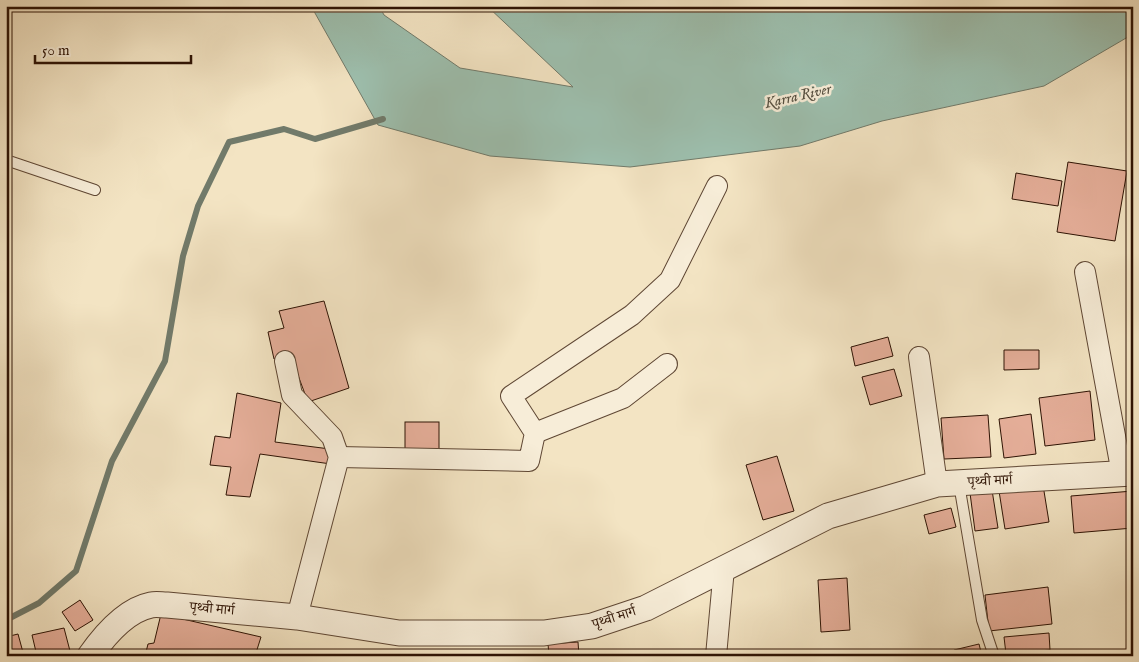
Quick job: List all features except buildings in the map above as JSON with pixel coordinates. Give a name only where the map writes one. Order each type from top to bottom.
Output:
[{"type":"street","points":[[338,457],[529,461],[535,433],[511,396],[632,315],[670,280],[717,186]]},
{"type":"street","points":[[1085,272],[1127,474]]},
{"type":"street","points":[[919,357],[948,484]]},
{"type":"street","points":[[285,361],[292,395],[332,436],[338,457],[297,617]]},
{"type":"street","points":[[535,433],[623,398],[667,364]]},
{"type":"street","name":"पृथ्वी मार्ग","points":[[90,656],[106,633],[136,611],[151,605],[297,617],[399,633],[544,633],[592,626],[646,608],[828,516],[948,484],[1127,474]]},
{"type":"street","points":[[716,656],[724,568]]},
{"type":"lane","points":[[6,160],[95,190]]},
{"type":"lane","points":[[948,484],[982,620],[994,656]]},
{"type":"water","name":"Karra River","points":[[311,6],[379,6],[384,15],[460,68],[573,87],[487,6],[1133,6],[1133,34],[1044,86],[882,121],[800,146],[630,167],[490,156],[378,125]]},
{"type":"waterway","points":[[6,620],[39,603],[76,571],[112,461],[165,361],[183,256],[198,206],[229,142],[284,129],[315,139],[383,119]]}]
